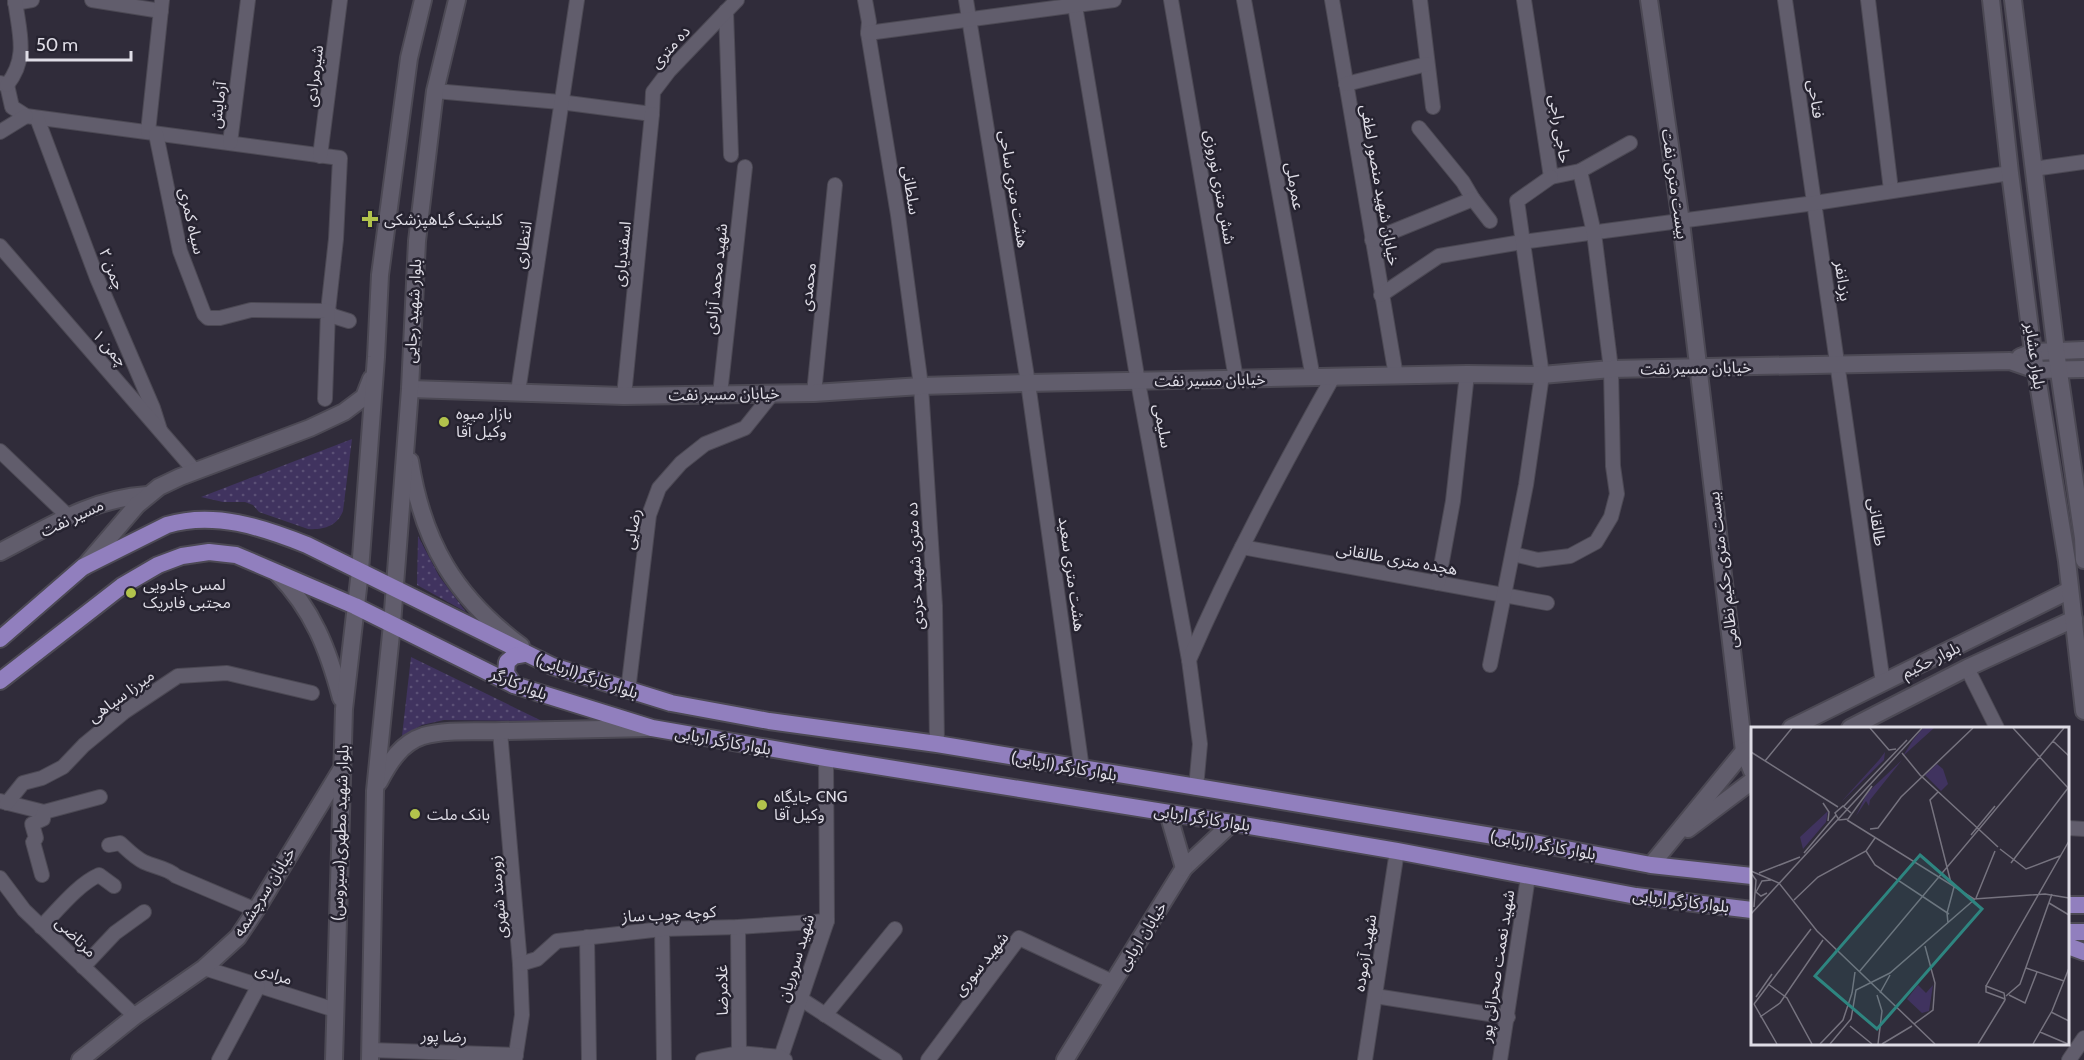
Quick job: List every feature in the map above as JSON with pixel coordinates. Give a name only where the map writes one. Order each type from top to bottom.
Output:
[{"type":"main road","name":"بلوار شهید رجایی","points":[[355,606],[360,571],[380,275],[408,58],[423,0]]},
{"type":"main road","name":"بلوار شهید رجایی","points":[[392,624],[410,389],[417,241],[435,91],[457,0]]},
{"type":"main road","name":"بیست متری نفت","points":[[1650,0],[1699,368]]},
{"type":"main road","name":"بلوار عشایر","points":[[1991,0],[2033,352],[2070,590],[2084,711]]},
{"type":"main road","name":"بلوار عشایر","points":[[2013,0],[2056,351],[2083,537],[2084,560]]},
{"type":"main road","name":"خیابان مسیر نفت","points":[[2010,361],[2033,352],[2084,350]]},
{"type":"main road","points":[[83,567],[147,495],[195,471],[310,428],[354,405],[364,397],[369,387],[376,357]]},
{"type":"main road","name":"خیابان مسیر نفت","points":[[410,389],[624,396],[814,393],[921,386],[1028,383],[1467,374],[1542,375],[1611,369],[1838,364],[2010,361],[2036,370]]},
{"type":"main road","name":"بیست متری حکیم نظامی","points":[[1699,368],[1751,766]]},
{"type":"main road","points":[[2036,370],[2084,369]]},
{"type":"main road","points":[[406,436],[414,485],[426,525],[457,584],[476,608],[496,627],[552,666]]},
{"type":"main road","name":"مسیر نفت","points":[[0,552],[103,502],[122,497],[147,495]]},
{"type":"main road","name":"بلوار کارگر (اربابی)","points":[[0,639],[83,567],[167,525],[203,518],[229,521],[307,545],[552,666],[671,703],[769,721],[937,744],[1651,864],[1751,876]]},
{"type":"main road","name":"بلوار کارگر","points":[[0,681],[122,586],[158,565],[182,556],[209,552],[236,555],[355,606],[514,685],[652,728]]},
{"type":"main road","points":[[277,573],[297,594],[310,615],[327,652],[344,709]]},
{"type":"main road","name":"بلوار حکیم","points":[[1795,727],[2070,590]]},
{"type":"main road","name":"بلوار شهید مطهری(سیروس)","points":[[334,1060],[341,770],[344,709],[355,606]]},
{"type":"main road","name":"بلوار حکیم","points":[[1854,727],[1967,668],[2074,619]]},
{"type":"main road","name":"بلوار شهید مطهری(سیروس)","points":[[370,1055],[375,791],[392,624]]},
{"type":"main road","points":[[514,685],[506,673],[507,662],[514,656],[525,654]]},
{"type":"main road","points":[[375,791],[388,765],[399,752],[410,742],[422,736],[500,731],[652,728]]},
{"type":"main road","name":"بلوار کارگر اربابی","points":[[652,728],[826,759],[1397,851],[1636,896],[1751,910]]},
{"type":"main road","points":[[1651,864],[1748,749]]},
{"type":"main road","name":"خیابان سرچشمه","points":[[80,1060],[135,1016],[204,968],[238,937],[341,770]]},
{"type":"main road","points":[[1668,844],[1751,782]]},
{"type":"main road","points":[[1168,813],[1184,868]]},
{"type":"main road","name":"خیابان اربابی","points":[[1065,1060],[1184,868],[1232,823]]},
{"type":"main road","points":[[2069,947],[2084,952]]},
{"type":"street","points":[[4,84],[17,73],[22,51],[15,2],[32,0]]},
{"type":"street","points":[[92,0],[161,5]]},
{"type":"street","name":"آزمایش","points":[[230,144],[248,0]]},
{"type":"street","name":"شیرمرادی","points":[[320,156],[340,0]]},
{"type":"street","name":"انتظاری","points":[[518,392],[577,0]]},
{"type":"street","name":"ده متری","points":[[646,113],[653,92],[669,71],[737,0]]},
{"type":"street","name":"سلطانی","points":[[865,0],[921,386]]},
{"type":"street","name":"هشت متری ساحی","points":[[966,0],[1028,383]]},
{"type":"street","points":[[868,33],[1074,3],[1114,0]]},
{"type":"street","name":"شش متری نوروزی","points":[[1171,0],[1236,379]]},
{"type":"street","name":"عمرملی","points":[[1244,0],[1313,378]]},
{"type":"street","name":"خیابان شهید منصور لطفی","points":[[1332,0],[1396,376]]},
{"type":"street","points":[[1420,0],[1433,107]]},
{"type":"street","name":"حاجی راجی","points":[[1524,0],[1551,177],[1580,171],[1630,142]]},
{"type":"street","name":"فتاحی","points":[[1785,0],[1815,203]]},
{"type":"street","points":[[1868,0],[1891,190]]},
{"type":"street","name":"سلیمی","points":[[1074,3],[1138,382],[1189,660],[1200,744],[1196,788]]},
{"type":"street","name":"سیاه کمری","points":[[161,5],[152,133],[180,251],[204,314],[208,318],[251,310],[328,311]]},
{"type":"street","points":[[726,11],[731,155]]},
{"type":"street","points":[[1346,84],[1427,64]]},
{"type":"street","name":"چمن ۲","points":[[4,84],[12,107],[31,117],[153,408],[160,430]]},
{"type":"street","points":[[435,91],[560,102],[646,113]]},
{"type":"street","name":"اسفندیاری","points":[[624,396],[646,113]]},
{"type":"street","points":[[0,132],[31,117],[340,158],[336,238],[328,311],[325,399]]},
{"type":"street","points":[[1419,128],[1463,182],[1490,221]]},
{"type":"street","points":[[2033,169],[2084,162]]},
{"type":"street","name":"شهید محمد آزادی","points":[[720,394],[745,167]]},
{"type":"street","points":[[1513,554],[1538,560],[1570,556],[1596,542],[1611,517],[1617,494],[1613,466],[1611,369],[1594,232],[1580,171]]},
{"type":"street","points":[[1381,295],[1440,256],[1522,242],[1681,222],[2010,173]]},
{"type":"street","points":[[1490,665],[1506,596],[1526,485],[1542,375],[1517,201],[1551,177]]},
{"type":"street","name":"محمدی","points":[[814,393],[835,185]]},
{"type":"street","points":[[1372,240],[1473,199]]},
{"type":"street","name":"یزدانفر","points":[[1815,203],[1838,364]]},
{"type":"street","name":"چمن ۱","points":[[1,250],[195,471]]},
{"type":"street","points":[[328,311],[333,316],[349,321]]},
{"type":"street","name":"طالقانی","points":[[1838,364],[1882,683]]},
{"type":"street","points":[[1438,583],[1453,501],[1467,374]]},
{"type":"street","points":[[1189,660],[1270,489],[1333,377]]},
{"type":"street","name":"هشت متری سعید","points":[[1028,383],[1082,769]]},
{"type":"street","name":"ده متری شهید خردی","points":[[921,386],[934,606],[937,744]]},
{"type":"street","name":"رضایی","points":[[628,691],[649,515],[659,488],[681,463],[705,444],[745,428],[773,393]]},
{"type":"street","points":[[0,451],[69,517]]},
{"type":"street","name":"هجده متری طالقانی","points":[[1242,547],[1547,603]]},
{"type":"street","points":[[1967,668],[1996,727]]},
{"type":"street","name":"میرزا سپاهی","points":[[4,802],[23,783],[42,778],[63,767],[84,745],[124,712],[178,676],[227,673],[312,693]]},
{"type":"street","name":"زورمند شهری","points":[[500,731],[520,964],[522,1015],[515,1058]]},
{"type":"street","name":"شهید سروریان","points":[[783,1059],[827,921],[826,759]]},
{"type":"street","points":[[4,802],[44,812],[100,796]]},
{"type":"street","points":[[42,875],[33,842],[36,838],[32,824],[43,819],[44,812]]},
{"type":"street","points":[[2069,828],[2084,829]]},
{"type":"street","points":[[109,845],[120,843],[135,857],[146,863],[172,872],[176,876],[256,910]]},
{"type":"street","name":"شهید آزموده","points":[[1365,1060],[1397,851]]},
{"type":"street","points":[[41,927],[94,877],[99,875],[114,886]]},
{"type":"street","name":"شهید نعمت صحرائی پور","points":[[1500,1060],[1528,877]]},
{"type":"street","name":"مرتاضی","points":[[0,878],[24,910],[135,1016]]},
{"type":"street","points":[[83,967],[115,933],[144,912]]},
{"type":"street","name":"کوچه چوب ساز","points":[[520,964],[537,959],[557,941],[662,928],[738,927],[827,921]]},
{"type":"street","name":"غلامرضا","points":[[738,927],[739,1053]]},
{"type":"street","points":[[662,928],[664,1060]]},
{"type":"street","points":[[825,1015],[895,929]]},
{"type":"street","points":[[586,937],[589,1060]]},
{"type":"street","name":"شهید سوری","points":[[928,1060],[1019,938],[1113,982]]},
{"type":"street","name":"مرادی","points":[[204,968],[335,1010]]},
{"type":"street","points":[[219,1060],[258,987]]},
{"type":"street","points":[[1375,996],[1508,1017]]},
{"type":"street","points":[[801,999],[895,1060]]},
{"type":"street","points":[[2069,1060],[2078,1040]]},
{"type":"street","points":[[703,1060],[739,1053],[783,1059]]},
{"type":"street","name":"رضا پور","points":[[370,1055],[515,1058]]},
{"type":"shaded area","points":[[352,439],[343,511],[337,521],[328,526],[308,529],[259,512],[253,505],[245,502],[223,502],[201,497]]},
{"type":"shaded area","points":[[418,536],[439,576],[466,612],[417,585]]},
{"type":"shaded area","points":[[411,657],[542,721],[444,720],[422,725],[402,736]]},
{"type":"place","name":"کلینیک گیاهپزشکی","points":[[370,219]]},
{"type":"place","name":"بازار میوه وکیل آقا","points":[[444,422]]},
{"type":"place","name":"لمس جادویی مجتبی فابریک","points":[[131,593]]},
{"type":"place","name":"جایگاه CNG وکیل آقا","points":[[762,805]]},
{"type":"place","name":"بانک ملت","points":[[415,814]]}]
